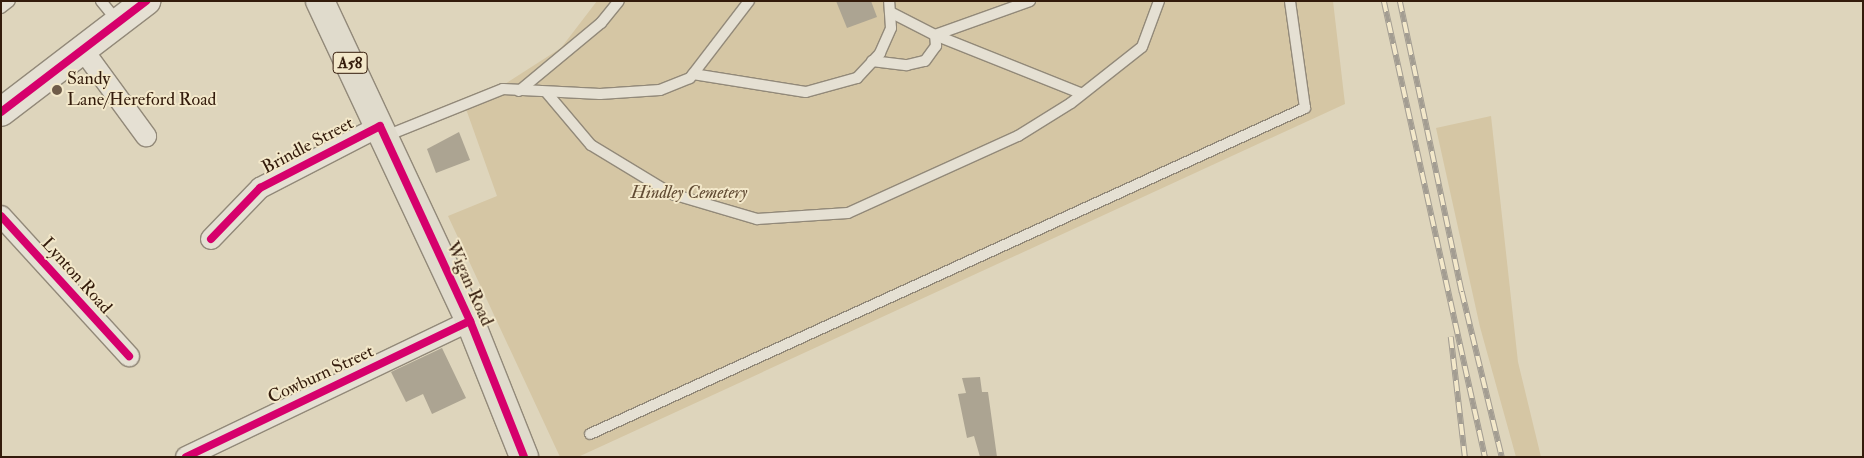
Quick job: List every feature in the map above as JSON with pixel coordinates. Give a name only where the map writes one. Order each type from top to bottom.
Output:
[{"type":"highway","name":"Wigan Road","points":[[320,1],[470,321],[524,457]]},
{"type":"street","points":[[1,112],[83,50],[109,11],[146,1]]},
{"type":"street","points":[[83,50],[146,136]]},
{"type":"street","name":"Brindle Street","points":[[211,239],[260,188],[382,131]]},
{"type":"street","name":"Lynton Road","points":[[1,216],[129,356]]},
{"type":"street","name":"Cowburn Street","points":[[186,457],[470,321]]},
{"type":"lane","points":[[1,8],[10,1]]},
{"type":"lane","points":[[519,91],[601,24],[619,1]]},
{"type":"lane","points":[[382,131],[503,89],[547,93],[660,90],[693,74],[749,1]]},
{"type":"lane","points":[[936,35],[1030,1]]},
{"type":"lane","points":[[547,93],[592,145],[672,194],[757,220],[848,213],[1018,136],[1080,93],[1142,46],[1159,1]]},
{"type":"lane","points":[[590,434],[1305,108],[1290,1]]},
{"type":"lane","points":[[693,74],[806,92],[857,78],[872,61],[891,28],[890,6]]},
{"type":"lane","points":[[890,6],[936,35],[1080,93]]},
{"type":"lane","points":[[872,61],[907,65],[925,61],[936,46],[936,35]]},
{"type":"green space","name":"Hindley Cemetery","points":[[597,1],[1333,1],[1345,104],[578,457],[560,457],[448,216],[497,196],[466,109],[561,48]]},
{"type":"green space","points":[[1491,116],[1518,362],[1541,457],[1516,457],[1480,327],[1436,128]]},
{"type":"building","points":[[836,1],[871,1],[877,17],[847,28]]},
{"type":"building","points":[[459,132],[470,160],[436,173],[427,149]]},
{"type":"building","points":[[442,348],[466,398],[432,414],[423,394],[406,402],[391,372]]},
{"type":"building","points":[[980,377],[982,392],[988,392],[997,457],[980,457],[974,436],[967,438],[958,394],[966,393],[962,378]]},
{"type":"railway","points":[[1384,1],[1485,457]]},
{"type":"railway","points":[[1400,1],[1462,292],[1502,457]]},
{"type":"railway","points":[[1451,337],[1465,457]]},
{"type":"cycle path","points":[[1,112],[146,1]]},
{"type":"cycle path","points":[[211,239],[260,188],[380,126],[470,321],[524,457]]},
{"type":"cycle path","points":[[1,216],[129,356]]},
{"type":"cycle path","points":[[186,457],[470,321]]},
{"type":"place","name":"Sandy Lane/Hereford Road","points":[[57,90]]}]
